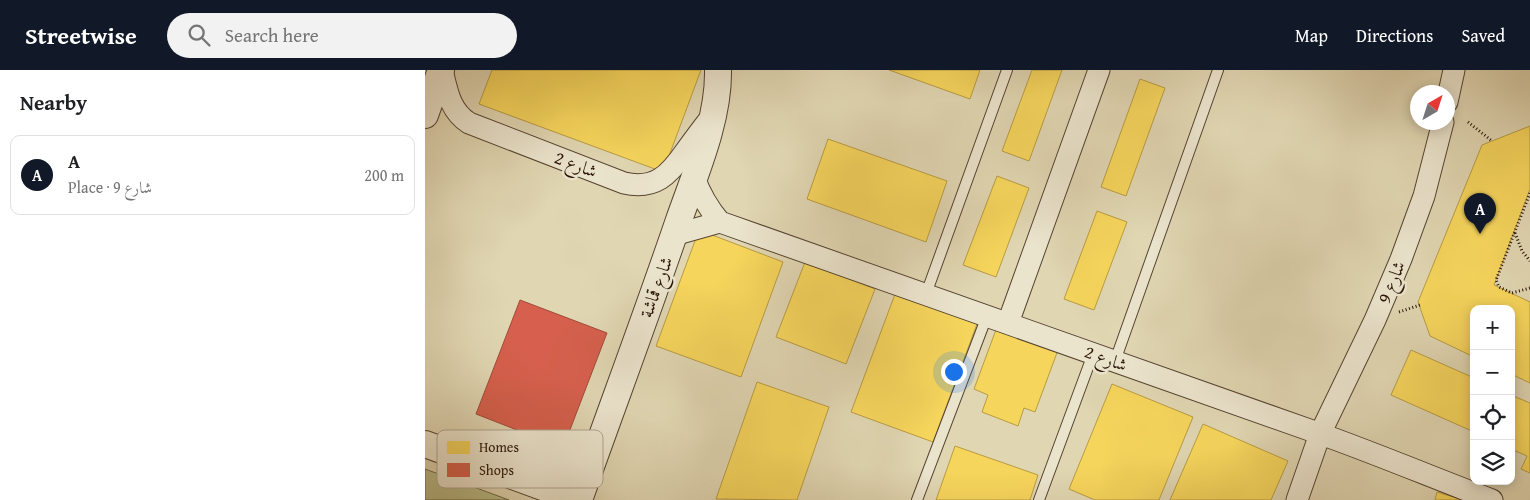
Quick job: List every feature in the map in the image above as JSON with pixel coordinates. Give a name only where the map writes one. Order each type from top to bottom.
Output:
[{"type":"street","name":"شارع قماشة","points":[[603,431],[694,177],[714,112],[718,70]]},
{"type":"street","points":[[1008,323],[1099,70]]},
{"type":"street","points":[[1451,85],[1454,70]]},
{"type":"street","name":"شارع 2","points":[[436,78],[449,96],[454,109],[469,123],[632,185],[649,184],[671,171],[714,112]]},
{"type":"street","points":[[425,115],[436,78]]},
{"type":"street","name":"شارع 9","points":[[1297,500],[1320,434],[1375,320],[1401,259],[1423,196],[1441,130]]},
{"type":"street","points":[[674,235],[719,222],[708,208],[694,177]]},
{"type":"street","name":"شارع 2","points":[[719,222],[1320,434],[1492,500]]},
{"type":"street","points":[[425,444],[437,448]]},
{"type":"street","points":[[545,488],[578,500]]},
{"type":"street","name":"شارع قماشة","points":[[578,500],[582,488]]},
{"type":"lane","points":[[926,294],[1007,70]]},
{"type":"lane","points":[[1115,362],[1218,70]]},
{"type":"lane","points":[[917,500],[987,316]]},
{"type":"lane","points":[[1039,500],[1093,354]]},
{"type":"path","points":[[1468,122],[1492,141]]},
{"type":"path","points":[[1530,193],[1496,280],[1499,287],[1512,293],[1530,288]]},
{"type":"path","points":[[1515,233],[1522,251],[1530,261]]},
{"type":"green space","points":[[425,469],[437,473],[437,488],[476,488],[509,500],[425,500]]},
{"type":"building: Homes","points":[[492,70],[701,70],[663,172],[479,104]]},
{"type":"building: Homes","points":[[889,70],[980,70],[970,99]]},
{"type":"building: Homes","points":[[1032,70],[1062,70],[1029,161],[1002,151]]},
{"type":"building: Homes","points":[[1140,79],[1165,88],[1126,196],[1101,187]]},
{"type":"building: Homes","points":[[1530,126],[1530,189],[1494,285],[1530,302],[1530,383],[1515,376],[1515,305],[1470,305],[1470,355],[1430,336],[1418,302],[1482,145]]},
{"type":"building: Homes","points":[[828,139],[947,181],[926,242],[807,199]]},
{"type":"building: Homes","points":[[997,176],[1029,188],[996,277],[963,265]]},
{"type":"building: Homes","points":[[1097,211],[1127,222],[1094,310],[1064,299]]},
{"type":"building: Homes","points":[[699,230],[783,262],[741,377],[656,346]]},
{"type":"building: Homes","points":[[805,262],[875,289],[846,364],[776,337]]},
{"type":"building: Homes","points":[[895,294],[977,324],[933,442],[851,412]]},
{"type":"building: Homes","points":[[997,327],[1058,350],[1035,412],[1024,408],[1018,426],[982,412],[988,395],[974,389]]},
{"type":"building: Homes","points":[[1411,350],[1470,376],[1470,430],[1391,395]]},
{"type":"building: Homes","points":[[757,382],[829,407],[797,500],[716,499]]},
{"type":"building: Homes","points":[[1112,384],[1193,417],[1159,500],[1095,500],[1069,489]]},
{"type":"building: Homes","points":[[1515,397],[1530,403],[1530,473],[1521,469],[1527,456],[1515,451]]},
{"type":"building: Homes","points":[[1203,424],[1288,461],[1271,500],[1170,500]]},
{"type":"building: Homes","points":[[955,446],[1038,475],[1030,500],[936,500]]},
{"type":"building: Homes","points":[[1437,492],[1463,500],[1435,500]]},
{"type":"building: Shops","points":[[520,300],[607,333],[570,430],[517,430],[476,414]]},
{"type":"place","name":"A","points":[[1480,234]]}]
